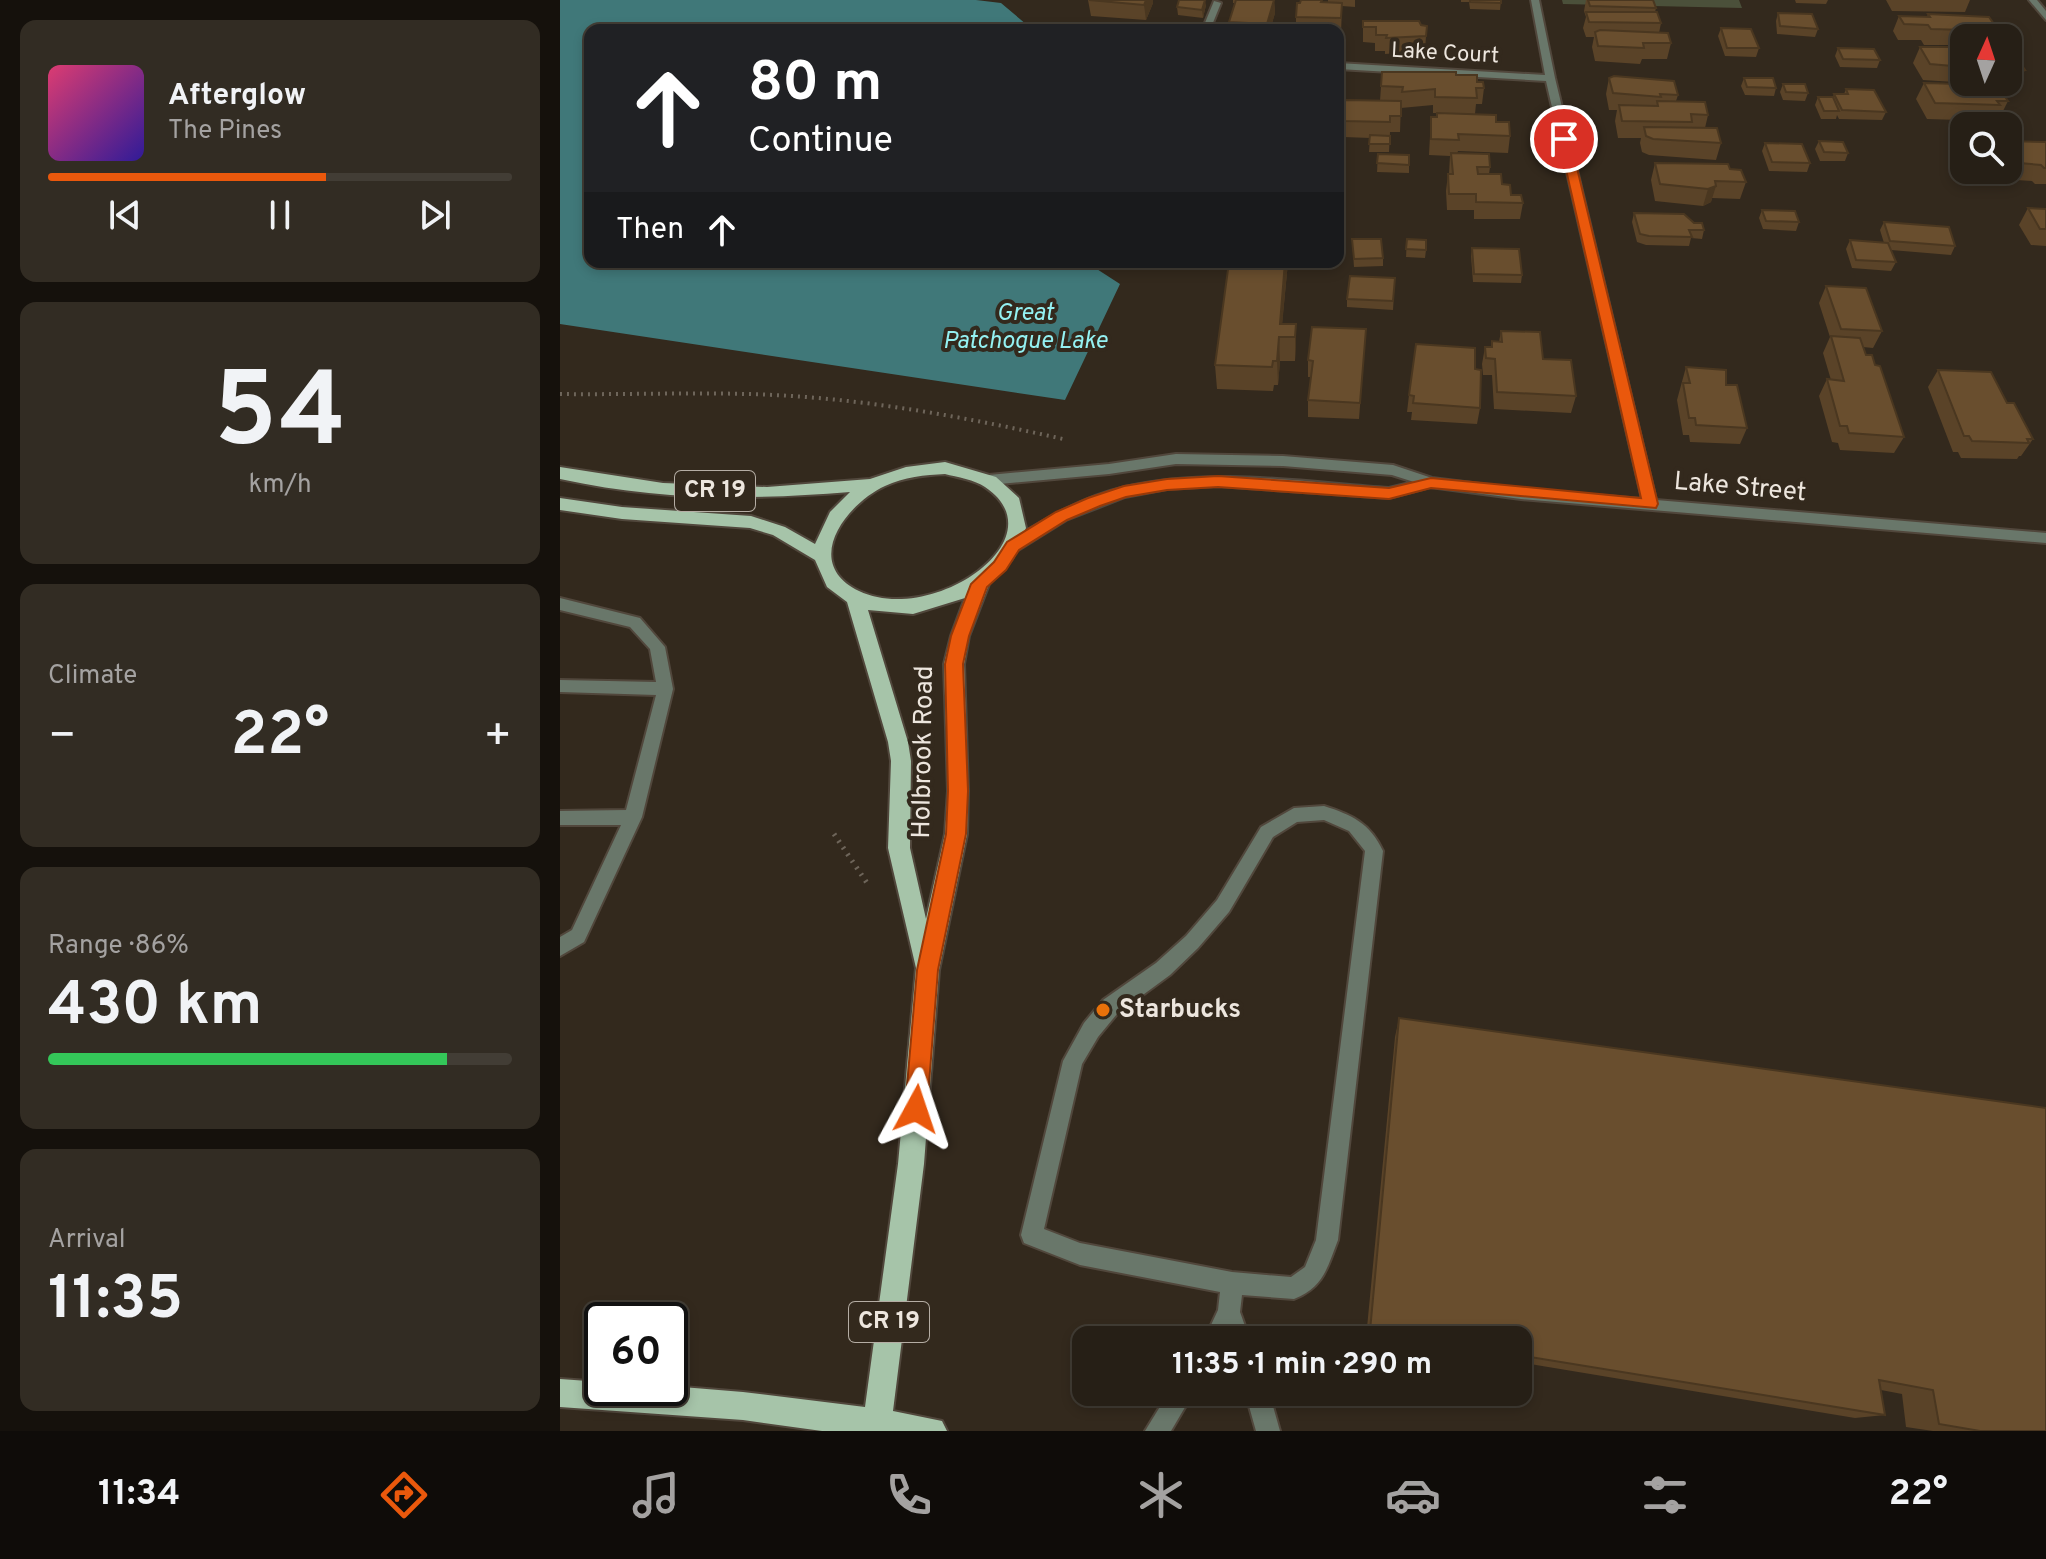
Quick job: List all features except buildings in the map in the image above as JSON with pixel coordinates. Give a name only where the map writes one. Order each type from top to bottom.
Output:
[{"type":"main road","name":"CR 19","points":[[856,599],[826,573],[821,555],[829,524],[839,510],[871,485],[894,475],[945,468],[989,480]]},
{"type":"main road","name":"CR 19","points":[[560,473],[602,483],[668,490],[768,493],[871,485]]},
{"type":"main road","points":[[989,480],[1005,492],[1015,508],[1018,527],[1013,546]]},
{"type":"main road","name":"CR 19","points":[[560,504],[622,513],[751,522],[779,531],[821,555]]},
{"type":"main road","name":"Holbrook Road","points":[[927,970],[899,848],[901,761],[898,742],[856,599],[904,608],[956,596],[980,584],[1000,566],[1013,546]]},
{"type":"main road","name":"Holbrook Road","points":[[877,1424],[911,1164],[927,970],[956,834],[958,791],[954,664],[960,636],[980,584]]},
{"type":"main road","points":[[560,1393],[743,1406],[932,1431]]},
{"type":"street","points":[[1535,0],[1550,78],[1650,504]]},
{"type":"street","points":[[2033,0],[2046,17]]},
{"type":"street","points":[[1208,24],[1217,3]]},
{"type":"street","name":"Lake Court","points":[[1344,66],[1550,78]]},
{"type":"street","points":[[989,480],[1109,469],[1176,459],[1221,458],[1393,470],[1431,483]]},
{"type":"street","points":[[1013,546],[1061,516],[1094,502],[1124,492],[1167,484],[1218,481],[1389,493],[1431,483]]},
{"type":"street","name":"Lake Street","points":[[1431,483],[2046,538]]},
{"type":"street","points":[[560,604],[635,622],[657,647],[665,689],[633,817],[578,936],[560,947]]},
{"type":"street","points":[[560,686],[665,689]]},
{"type":"street","points":[[1324,813],[1354,822],[1368,835],[1374,851],[1327,1240],[1313,1275],[1294,1288],[1232,1283],[1080,1254],[1032,1235],[1073,1061],[1091,1030],[1110,1007],[1163,969],[1192,942],[1223,906],[1267,832],[1294,815],[1324,813]]},
{"type":"street","points":[[560,818],[633,817]]},
{"type":"street","points":[[1222,1326],[1229,1312],[1232,1283]]},
{"type":"street","points":[[1229,1312],[1234,1326]]},
{"type":"street","points":[[1157,1431],[1173,1406]]},
{"type":"street","points":[[1261,1406],[1268,1431]]},
{"type":"path","points":[[560,394],[792,396],[919,412],[1064,439]]},
{"type":"green space","points":[[1562,0],[1739,0],[1742,8],[1563,4]]},
{"type":"water","name":"Great Patchogue Lake","points":[[560,0],[976,0],[1001,3],[1026,24],[584,24],[584,268],[1095,268],[1120,284],[1065,400],[560,324]]},
{"type":"place","name":"Starbucks","points":[[1103,1010]]},
{"type":"route","points":[[916,1109],[927,970],[956,834],[958,791],[954,664],[960,636],[980,584],[1000,566],[1013,546],[1061,516],[1094,502],[1124,492],[1167,484],[1218,481],[1389,493],[1431,483],[1650,504],[1564,139]]}]
